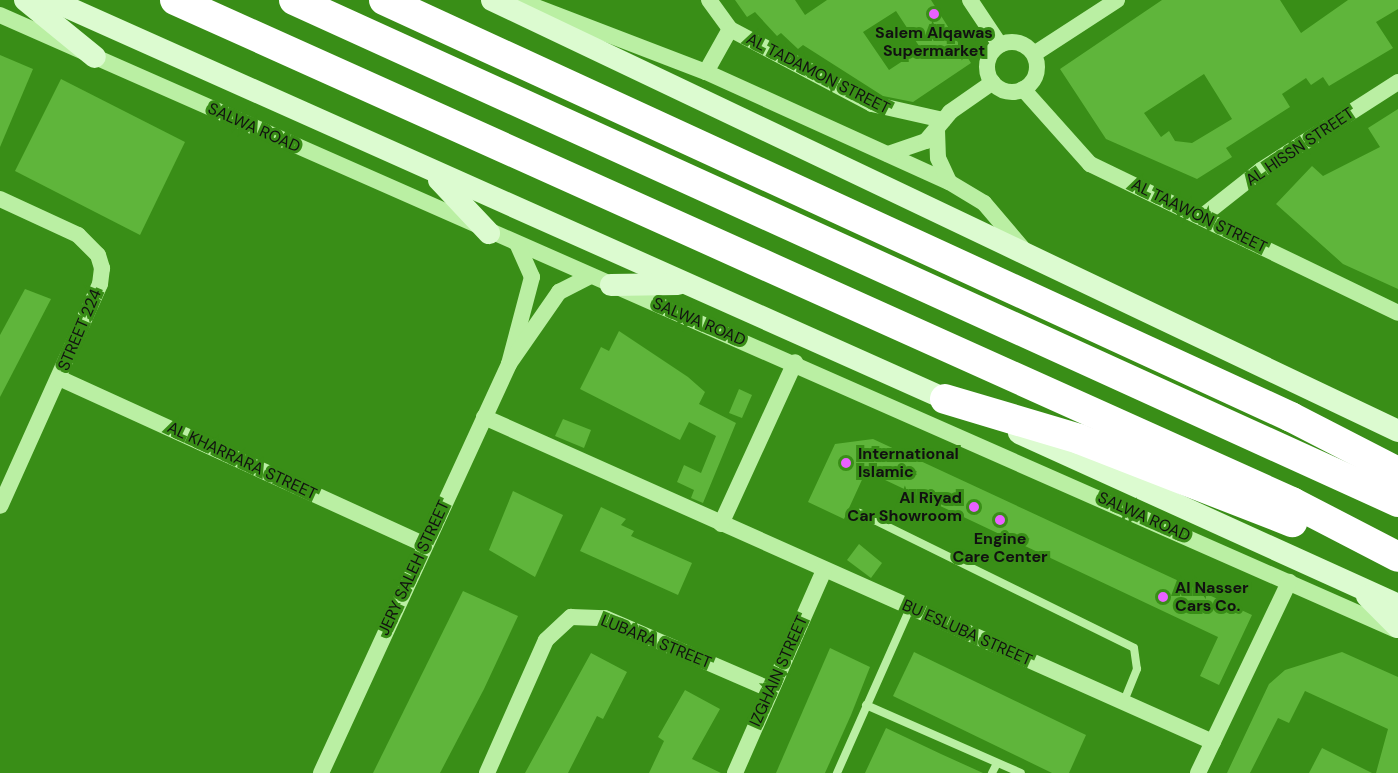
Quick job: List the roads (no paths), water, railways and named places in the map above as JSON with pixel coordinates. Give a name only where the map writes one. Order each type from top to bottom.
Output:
[{"type":"highway","points":[[175,0],[1282,497],[1398,557]]},
{"type":"highway","points":[[294,0],[1398,502]]},
{"type":"highway","points":[[384,0],[1291,417],[1398,472]]},
{"type":"highway","points":[[945,399],[1079,439],[1398,557]]},
{"type":"main road","points":[[25,0],[95,57]]},
{"type":"main road","name":"SALWA ROAD","points":[[51,0],[945,399],[1398,605]]},
{"type":"main road","points":[[492,0],[1024,250],[1398,431]]},
{"type":"main road","points":[[432,172],[489,233]]},
{"type":"main road","points":[[611,285],[686,284]]},
{"type":"main road","points":[[1358,587],[1398,629]]},
{"type":"street","points":[[518,0],[706,72],[949,182],[984,203],[1024,250]]},
{"type":"street","name":"AL TADAMON STREET","points":[[709,0],[730,29],[872,104],[940,125]]},
{"type":"street","points":[[970,0],[1000,45]]},
{"type":"street","points":[[1034,54],[1117,0]]},
{"type":"street","name":"SALWA ROAD","points":[[0,15],[489,233],[795,362],[1398,629]]},
{"type":"street","name":"AL TADAMON STREET","points":[[706,72],[730,29]]},
{"type":"street","points":[[1021,43],[1034,54],[1036,74],[1023,89],[1005,91],[993,82],[988,62],[1000,45],[1021,43]]},
{"type":"street","points":[[888,154],[910,150],[993,82]]},
{"type":"street","name":"AL HISSN STREET","points":[[1204,215],[1261,170],[1398,82]]},
{"type":"street","name":"AL TAAWON STREET","points":[[1023,89],[1090,164],[1204,215],[1398,314]]},
{"type":"street","points":[[940,125],[938,158],[949,182]]},
{"type":"street","name":"STREET 224","points":[[0,199],[78,235],[98,255],[100,284],[0,506]]},
{"type":"street","name":"JERY SALEH STREET","points":[[509,364],[532,277],[519,245]]},
{"type":"street","name":"JERY SALEH STREET","points":[[321,773],[509,364],[559,292],[590,276]]},
{"type":"street","points":[[721,524],[795,362]]},
{"type":"street","name":"AL KHARRARA STREET","points":[[59,378],[425,545]]},
{"type":"street","name":"BU ESLUBA STREET","points":[[484,417],[1213,742]]},
{"type":"street","name":"IZGHAIN STREET","points":[[735,773],[824,570]]},
{"type":"street","points":[[1198,773],[1289,582]]},
{"type":"street","name":"LUBARA STREET","points":[[487,773],[546,640],[571,617],[605,618],[771,690]]},
{"type":"lane","points":[[860,513],[1134,648],[1137,669],[1123,703]]},
{"type":"lane","points":[[837,773],[910,608]]},
{"type":"lane","points":[[866,705],[1021,773]]},
{"type":"lane","points":[[992,773],[998,763]]},
{"type":"place","name":"Salem Alqawas Supermarket","points":[[934,14]]},
{"type":"place","name":"International Islamic","points":[[846,463]]},
{"type":"place","name":"Al Riyad Car Showroom","points":[[974,507]]},
{"type":"place","name":"Engine Care Center","points":[[1000,520]]},
{"type":"place","name":"Al Nasser Cars Co.","points":[[1163,597]]}]
